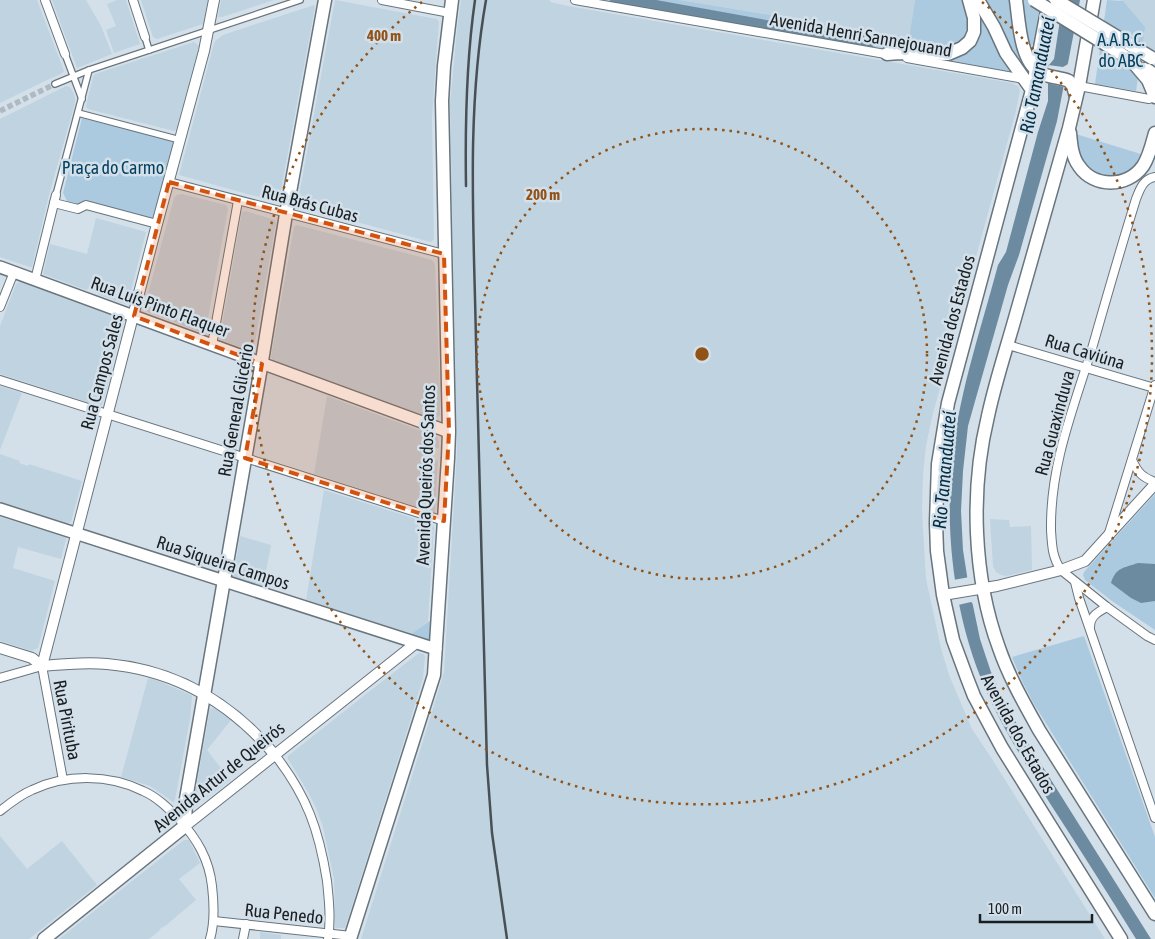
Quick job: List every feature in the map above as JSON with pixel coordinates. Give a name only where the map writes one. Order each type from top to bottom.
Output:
[{"type":"main road","name":"Rua General Glicério","points":[[185,826],[186,799],[262,364],[286,214],[325,0]]},
{"type":"main road","name":"Avenida Queirós dos Santos","points":[[350,938],[414,734],[433,681],[449,432],[442,101],[452,0]]},
{"type":"main road","points":[[887,54],[948,54],[966,45],[974,32],[974,18],[969,0]]},
{"type":"main road","points":[[978,0],[994,27],[1006,53],[1034,79],[1067,79],[1077,92]]},
{"type":"main road","points":[[1016,0],[1024,49],[1034,79]]},
{"type":"main road","points":[[1034,0],[1131,60],[1152,66]]},
{"type":"main road","name":"Avenida dos Estados","points":[[1048,0],[1034,79],[948,403],[938,464],[937,551],[948,594],[953,640],[974,696],[992,731],[1121,939]]},
{"type":"main road","points":[[1056,0],[1152,66]]},
{"type":"main road","name":"Avenida dos Estados","points":[[1094,0],[1069,128],[988,416],[979,471],[977,517],[978,589],[999,649],[1022,700],[1155,914]]},
{"type":"main road","points":[[1131,60],[1148,80],[1152,98]]},
{"type":"main road","points":[[1069,128],[1070,144],[1075,159],[1084,173],[1099,181],[1115,182],[1124,181],[1138,172],[1147,158],[1155,133]]},
{"type":"main road","name":"Rua Luís Pinto Flaquer","points":[[0,266],[449,432]]},
{"type":"main road","name":"Rua Siqueira Campos","points":[[0,509],[436,649]]},
{"type":"main road","name":"Avenida Artur de Queirós","points":[[44,939],[185,826]]},
{"type":"street","points":[[45,0],[82,99]]},
{"type":"street","points":[[133,0],[149,50]]},
{"type":"street","name":"Rua Campos Sales","points":[[42,666],[209,30],[214,0]]},
{"type":"street","points":[[55,84],[89,70],[300,0]]},
{"type":"street","points":[[382,0],[450,13]]},
{"type":"street","name":"Avenida Henri Sannejouand","points":[[575,0],[1034,79]]},
{"type":"street","points":[[113,54],[116,61]]},
{"type":"street","points":[[35,280],[89,70]]},
{"type":"street","points":[[1077,92],[1152,98]]},
{"type":"street","points":[[78,113],[180,140]]},
{"type":"street","name":"Rua Guaxinduva","points":[[1153,177],[1142,184],[1136,199],[1061,446],[1053,485],[1051,522],[1054,558],[1061,570],[1107,607],[1155,640]]},
{"type":"street","name":"Rua Brás Cubas","points":[[169,182],[444,254]]},
{"type":"street","points":[[55,199],[78,209],[86,205],[157,224]]},
{"type":"street","points":[[212,345],[238,200]]},
{"type":"street","points":[[0,307],[14,272]]},
{"type":"street","name":"Rua Caviúna","points":[[1008,345],[1154,386]]},
{"type":"street","points":[[0,380],[444,522]]},
{"type":"street","points":[[1109,534],[1154,386]]},
{"type":"street","points":[[948,594],[997,586],[1061,570],[1085,561],[1155,483],[1139,474],[1132,460]]},
{"type":"street","points":[[1075,582],[1155,818]]},
{"type":"street","points":[[1090,628],[1092,618],[1107,607]]},
{"type":"street","name":"Avenida Artur de Queirós","points":[[185,826],[416,643]]},
{"type":"street","points":[[0,648],[32,658],[42,666]]},
{"type":"street","points":[[0,678],[42,666],[85,663],[107,664],[144,670],[166,677],[204,694],[245,723],[275,754],[302,796],[316,827],[328,890],[329,936]]},
{"type":"street","name":"Rua Pirituba","points":[[42,666],[63,780]]},
{"type":"street","points":[[0,811],[17,798],[32,790],[63,780],[95,778],[143,790],[158,800],[185,826],[198,844],[208,866],[213,893],[214,921],[210,939]]},
{"type":"street","name":"Rua Penedo","points":[[214,921],[350,938]]},
{"type":"street","points":[[243,939],[246,924]]},
{"type":"highlighted area","points":[[169,182],[444,254],[449,432],[444,521],[245,458],[262,364],[134,316]]},
{"type":"shaded area","points":[[0,0],[37,0],[64,71],[0,103]]},
{"type":"shaded area","points":[[52,0],[86,0],[101,26],[112,54],[77,68]]},
{"type":"shaded area","points":[[117,0],[126,0],[140,44],[114,53],[106,30],[116,26],[107,4]]},
{"type":"shaded area","points":[[141,0],[208,0],[203,24],[157,39],[153,37]]},
{"type":"shaded area","points":[[221,0],[274,0],[218,17]]},
{"type":"shaded area","points":[[335,0],[437,19],[439,22],[432,119],[434,239],[431,242],[297,206]]},
{"type":"shaded area","points":[[461,0],[550,0],[550,2],[568,6],[1012,83],[1018,86],[1020,90],[1016,111],[932,417],[926,446],[922,511],[926,579],[949,675],[972,729],[1105,939],[361,939],[444,672],[457,452],[450,104]]},
{"type":"shaded area","points":[[680,0],[915,0],[909,38]]},
{"type":"shaded area","points":[[1063,0],[1080,0],[1057,121],[968,426],[961,511],[963,550],[980,639],[991,672],[1008,709],[1151,939],[1136,939],[1031,774],[995,710],[971,652],[964,627],[951,549],[951,471],[963,393],[998,265],[1006,252],[1048,101],[1048,69],[1054,59]]},
{"type":"shaded area","points":[[1119,0],[1155,0],[1155,57],[1142,49],[1123,1]]},
{"type":"shaded area","points":[[314,5],[279,201],[179,175],[215,41],[223,35]]},
{"type":"shaded area","points":[[194,42],[199,46],[176,130],[88,109],[86,106],[95,74]]},
{"type":"shaded area","points":[[66,86],[70,87],[73,92],[75,103],[49,195],[32,267],[30,267],[0,257],[0,119]]},
{"type":"shaded area","points":[[182,194],[226,205],[228,209],[205,334],[146,311],[144,308],[174,198]]},
{"type":"shaded area","points":[[245,211],[275,220],[276,223],[254,348],[251,351],[223,341],[220,336],[242,212]]},
{"type":"shaded area","points":[[96,218],[146,232],[128,303],[125,304],[99,295],[95,289],[90,288],[86,290],[43,274],[50,244],[87,254]]},
{"type":"shaded area","points":[[297,225],[432,260],[435,264],[440,415],[434,419],[273,360],[271,357],[294,227]]},
{"type":"shaded area","points":[[20,282],[123,320],[102,405],[100,406],[0,374],[0,326],[16,284]]},
{"type":"shaded area","points":[[0,386],[22,393],[0,450]]},
{"type":"shaded area","points":[[327,396],[438,438],[439,448],[431,449],[428,461],[438,460],[435,512],[314,474]]},
{"type":"shaded area","points":[[0,454],[28,466],[29,464],[82,481],[71,522],[67,523],[0,502]]},
{"type":"shaded area","points":[[324,490],[432,524],[434,527],[428,621],[412,634],[306,600]]},
{"type":"shaded area","points":[[0,517],[65,537],[66,539],[61,559],[18,547],[13,568],[55,581],[38,648],[32,651],[0,641]]},
{"type":"shaded area","points":[[990,519],[1009,520],[1010,527],[1031,526],[1032,570],[1006,576],[996,572],[993,566]]},
{"type":"shaded area","points":[[240,536],[271,545],[263,587],[233,578]]},
{"type":"shaded area","points":[[1138,563],[1155,564],[1155,601],[1141,603],[1111,583],[1118,571]]},
{"type":"shaded area","points":[[419,653],[424,654],[425,657],[423,678],[404,741],[345,928],[335,928],[334,879],[323,827],[316,808],[288,756]]},
{"type":"shaded area","points":[[148,678],[192,696],[190,719],[175,800],[173,802],[150,786],[121,777]]},
{"type":"shaded area","points":[[214,708],[231,720],[207,750],[230,780],[195,807],[193,805],[210,709]]},
{"type":"shaded area","points":[[0,836],[27,869],[62,841],[97,885],[29,939],[0,939]]},
{"type":"shaded area","points":[[184,840],[189,840],[200,863],[179,879],[196,900],[149,939],[59,939]]},
{"type":"shaded area","points":[[260,932],[281,935],[281,939],[260,939]]},
{"type":"green space","points":[[602,0],[680,0],[909,38],[915,0],[1010,0],[1018,47],[1024,62],[1021,63],[1013,53],[992,11],[981,18],[1010,72],[929,58],[957,56],[979,19],[968,21],[965,36],[958,44],[944,49],[907,50],[860,46]]},
{"type":"green space","points":[[1022,0],[1041,0],[1033,44],[1031,46],[1029,44]]},
{"type":"green space","name":"A.A.R.C. do ABC","points":[[1107,0],[1123,1],[1145,27],[1136,91],[1095,84]]},
{"type":"green space","name":"Praça do Carmo","points":[[82,118],[177,142],[156,217],[152,219],[68,203],[63,193]]},
{"type":"green space","points":[[1076,134],[1144,155],[1134,168],[1122,175],[1107,177],[1093,173],[1078,156]]},
{"type":"green space","points":[[1155,494],[1155,630],[1112,601],[1085,580],[1083,575]]},
{"type":"green space","points":[[432,619],[430,641],[410,635]]},
{"type":"green space","points":[[1084,636],[1155,837],[1155,898],[1034,704],[1012,657]]},
{"type":"pier","points":[[1047,63],[1048,65],[1063,67],[1070,63],[1065,90],[1064,87],[1046,83],[1045,68]]},
{"type":"pier","points":[[970,577],[975,605],[971,602],[958,605],[953,580]]},
{"type":"waterway","points":[[617,0],[843,41],[868,42]]},
{"type":"tunnel","points":[[0,111],[55,84]]},
{"type":"railway","points":[[466,186],[467,93],[475,0]]},
{"type":"railway","points":[[486,0],[476,85],[473,171],[474,256],[487,765],[492,833],[507,939]]},
{"type":"water label","name":"Rio Tamanduateí","points":[[1037,75]]},
{"type":"water label","name":"Rio Tamanduateí","points":[[944,470]]}]
